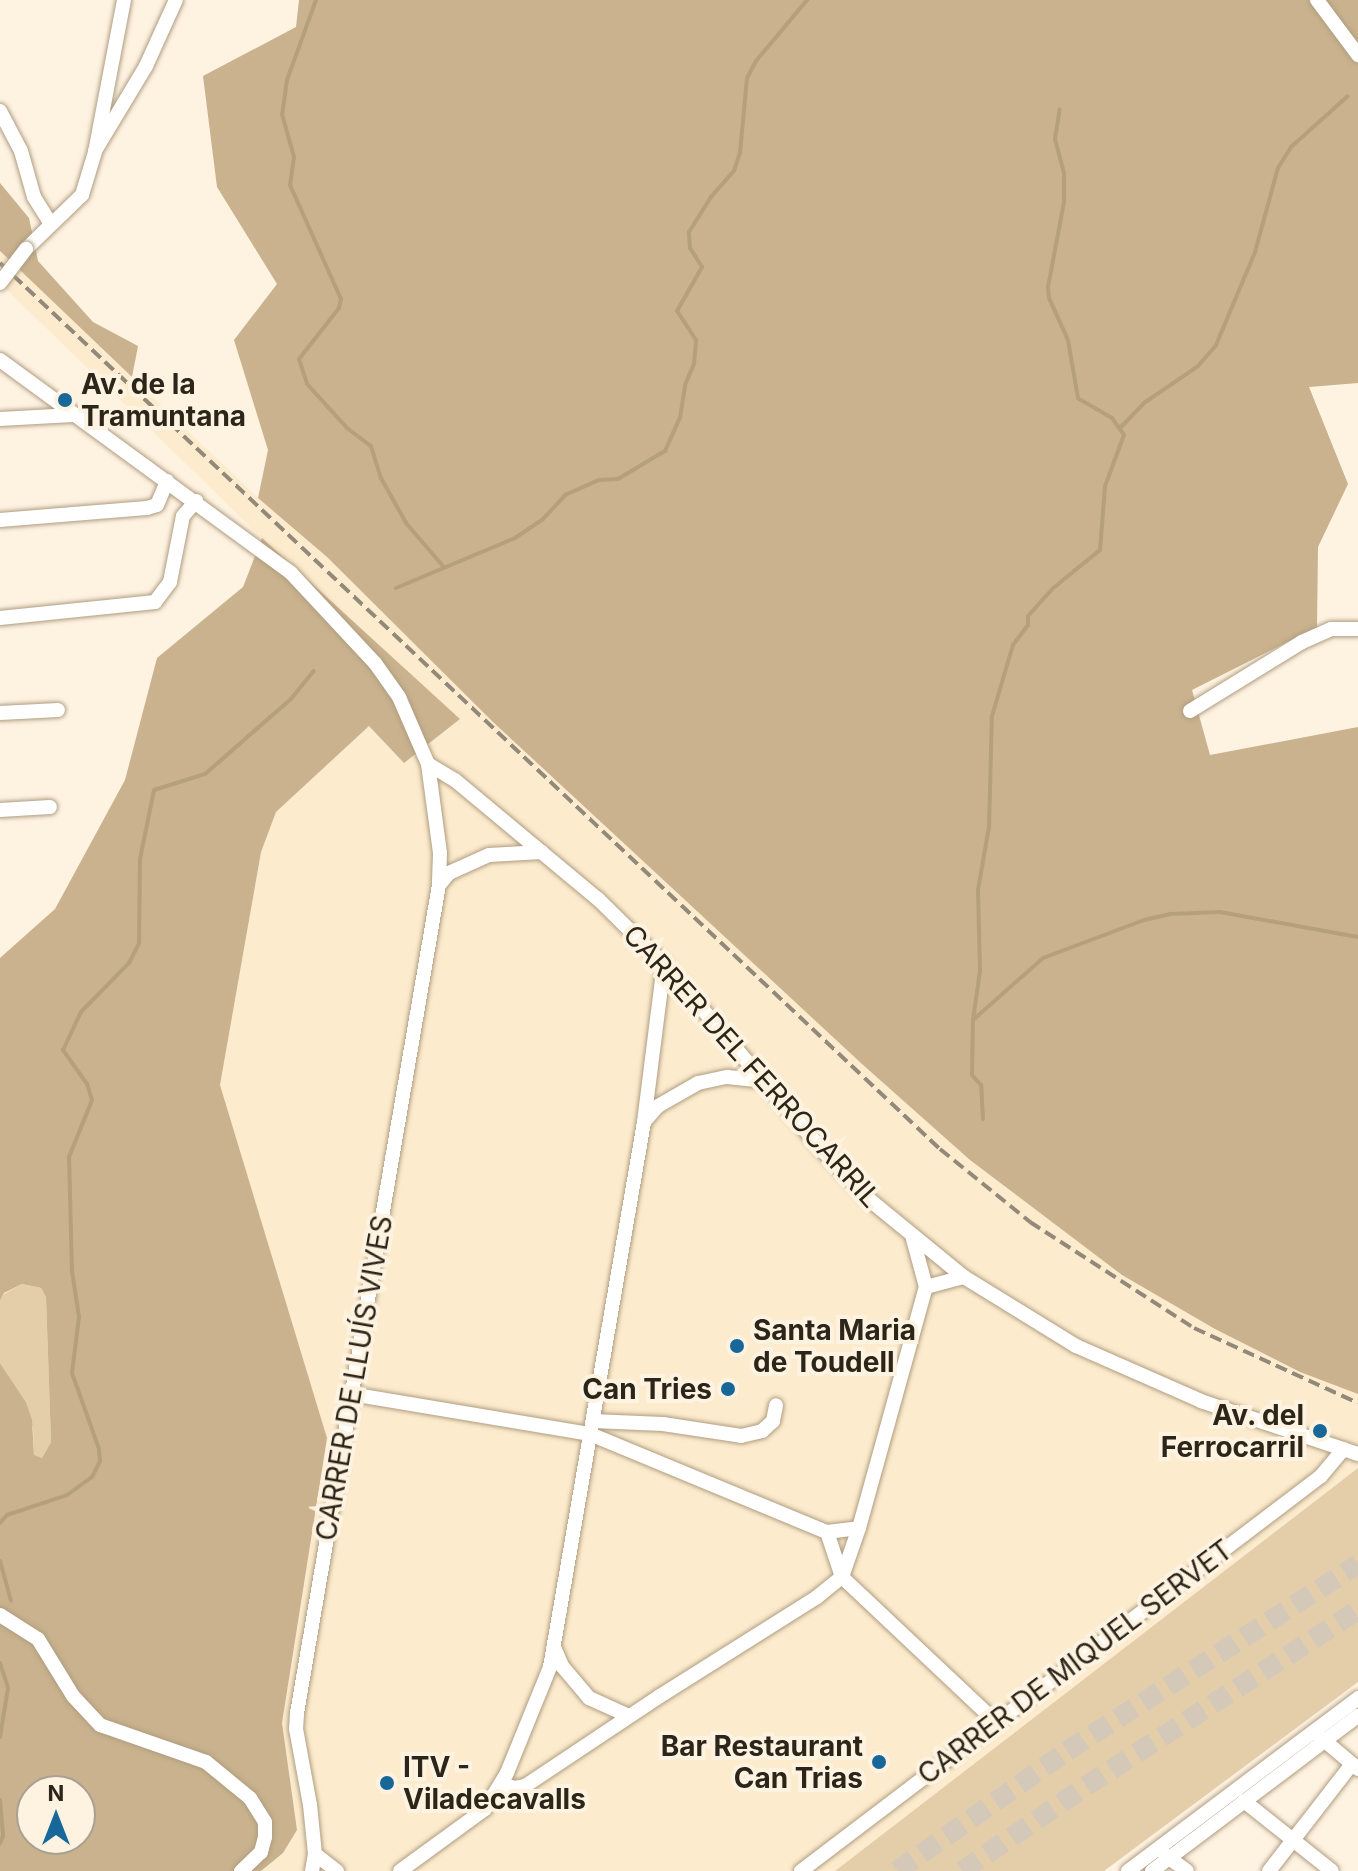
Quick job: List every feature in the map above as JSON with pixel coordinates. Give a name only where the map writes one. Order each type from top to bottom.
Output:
[{"type":"street","points":[[0,283],[26,249],[82,195],[95,152],[124,0]]},
{"type":"street","points":[[95,152],[146,66],[176,0]]},
{"type":"street","points":[[1317,0],[1358,55]]},
{"type":"street","points":[[0,111],[21,151],[34,197],[51,224]]},
{"type":"street","name":"CARRER DE LLUÍS VIVES","points":[[0,360],[291,573],[345,627],[399,697],[428,764],[440,853],[439,885],[297,1713],[315,1854],[312,1871]]},
{"type":"street","points":[[27,418],[37,405],[33,386]]},
{"type":"street","points":[[0,419],[73,415]]},
{"type":"street","points":[[157,505],[167,481]]},
{"type":"street","points":[[0,618],[155,602],[170,582],[183,516],[196,501]]},
{"type":"street","points":[[0,520],[157,505],[183,516]]},
{"type":"street","points":[[1190,711],[1302,642],[1331,629],[1358,629]]},
{"type":"street","points":[[0,713],[58,710]]},
{"type":"street","name":"CARRER DEL FERROCARRIL","points":[[428,764],[455,780],[598,899],[688,990],[824,1152],[913,1238],[964,1277],[1076,1346],[1201,1401],[1351,1452]]},
{"type":"street","points":[[0,810],[50,807]]},
{"type":"street","points":[[439,885],[449,873],[489,855],[542,852]]},
{"type":"street","points":[[400,1871],[485,1809],[502,1783],[539,1698],[554,1647],[644,1122],[664,964]]},
{"type":"street","points":[[661,1002],[672,989],[688,990]]},
{"type":"street","points":[[644,1122],[658,1106],[698,1083],[727,1077],[766,1081]]},
{"type":"street","points":[[502,1783],[514,1788],[525,1786],[817,1597],[842,1577],[859,1528],[926,1287],[913,1238]]},
{"type":"street","points":[[926,1287],[964,1277]]},
{"type":"street","points":[[351,1394],[592,1428],[663,1424],[741,1436],[762,1431],[773,1421],[776,1405]]},
{"type":"street","points":[[592,1428],[827,1532],[859,1528]]},
{"type":"street","name":"CARRER DE MIQUEL SERVET","points":[[801,1871],[1351,1452]]},
{"type":"street","points":[[827,1532],[842,1577],[996,1722]]},
{"type":"street","points":[[0,1615],[38,1639],[93,1720],[120,1735],[206,1762],[250,1798],[265,1822],[265,1837],[261,1852],[241,1871]]},
{"type":"street","points":[[554,1647],[562,1666],[589,1698],[629,1716]]},
{"type":"street","points":[[1128,1871],[1170,1858],[1244,1801],[1358,1698]]},
{"type":"street","points":[[1153,1864],[1319,1736],[1358,1716]]},
{"type":"street","points":[[1269,1871],[1355,1766],[1319,1736]]},
{"type":"street","points":[[1244,1801],[1332,1871]]},
{"type":"street","points":[[315,1854],[337,1871]]},
{"type":"street","points":[[1170,1858],[1187,1871]]},
{"type":"shaded area","points":[[299,0],[1358,0],[1358,383],[1309,387],[1348,484],[1318,547],[1317,627],[1192,690],[1210,755],[1358,727],[1358,1394],[1300,1372],[1215,1329],[1122,1275],[970,1160],[493,722],[327,557],[258,498],[268,450],[234,340],[277,284],[217,187],[203,76],[296,27]]},
{"type":"shaded area","points":[[0,183],[29,218],[38,261],[93,322],[138,346],[132,377],[0,251]]},
{"type":"shaded area","points":[[0,251],[258,498],[327,557],[493,722],[970,1160],[1122,1275],[1215,1329],[1300,1372],[1358,1394],[1358,1468],[835,1871],[261,1871],[283,1853],[297,1830],[282,1723],[327,1438],[220,1085],[261,852],[276,812],[369,726],[460,719],[262,538],[0,283]]},
{"type":"shaded area","points":[[262,538],[460,719],[404,763],[369,726],[276,812],[261,852],[220,1085],[327,1438],[282,1723],[297,1830],[283,1853],[261,1871],[0,1871],[0,1363],[26,1402],[32,1420],[34,1455],[42,1458],[51,1442],[46,1297],[41,1288],[22,1284],[4,1293],[0,1301],[0,958],[55,909],[125,780],[157,658],[243,587]]},
{"type":"shaded area","points":[[22,1284],[41,1288],[46,1297],[51,1442],[42,1458],[34,1456],[33,1429],[26,1402],[0,1363],[0,1301],[4,1294]]},
{"type":"shaded area","points":[[1358,1468],[1358,1682],[1104,1871],[835,1871]]},
{"type":"waterway","points":[[316,0],[287,80],[282,114],[294,157],[290,185],[341,299],[339,308],[299,359],[307,384],[347,428],[371,446],[381,478],[406,523],[443,566]]},
{"type":"waterway","points":[[396,588],[515,538],[543,519],[565,495],[598,480],[618,479],[665,451],[680,418],[685,385],[694,364],[696,340],[677,311],[702,267],[690,248],[689,232],[711,197],[734,171],[740,153],[747,78],[756,61],[807,0]]},
{"type":"waterway","points":[[1121,427],[1144,403],[1198,366],[1216,345],[1255,252],[1278,168],[1291,147],[1348,96]]},
{"type":"waterway","points":[[973,1020],[980,971],[978,890],[989,827],[992,716],[1013,645],[1028,625],[1028,616],[1052,589],[1100,550],[1105,486],[1124,435],[1112,418],[1078,398],[1068,340],[1049,298],[1048,287],[1064,202],[1064,173],[1055,139],[1060,109]]},
{"type":"waterway","points":[[0,1523],[7,1515],[67,1495],[92,1477],[100,1461],[99,1449],[72,1373],[79,1317],[72,1271],[69,1157],[92,1100],[87,1084],[63,1050],[81,1012],[129,963],[139,943],[140,859],[154,790],[205,774],[291,699],[314,671]]},
{"type":"waterway","points":[[983,1119],[981,1085],[972,1075],[973,1020],[1043,958],[1144,920],[1170,914],[1220,912],[1358,937]]},
{"type":"waterway","points":[[0,1561],[11,1601]]},
{"type":"waterway","points":[[0,1663],[8,1688],[0,1737]]},
{"type":"waterway","points":[[0,1800],[3,1836],[0,1843]]},
{"type":"tunnel","points":[[897,1871],[1067,1751],[1358,1564]]},
{"type":"tunnel","points":[[962,1871],[1086,1786],[1358,1610]]},
{"type":"railway","points":[[0,263],[940,1149],[1030,1222],[1194,1328],[1358,1403]]},
{"type":"place","name":"Av. de la Tramuntana","points":[[65,400]]},
{"type":"place","name":"Santa Maria de Toudell","points":[[737,1346]]},
{"type":"place","name":"Can Tries","points":[[728,1389]]},
{"type":"place","name":"Av. del Ferrocarril","points":[[1320,1431]]},
{"type":"place","name":"Bar Restaurant Can Trias","points":[[879,1762]]},
{"type":"place","name":"ITV - Viladecavalls","points":[[387,1783]]}]
